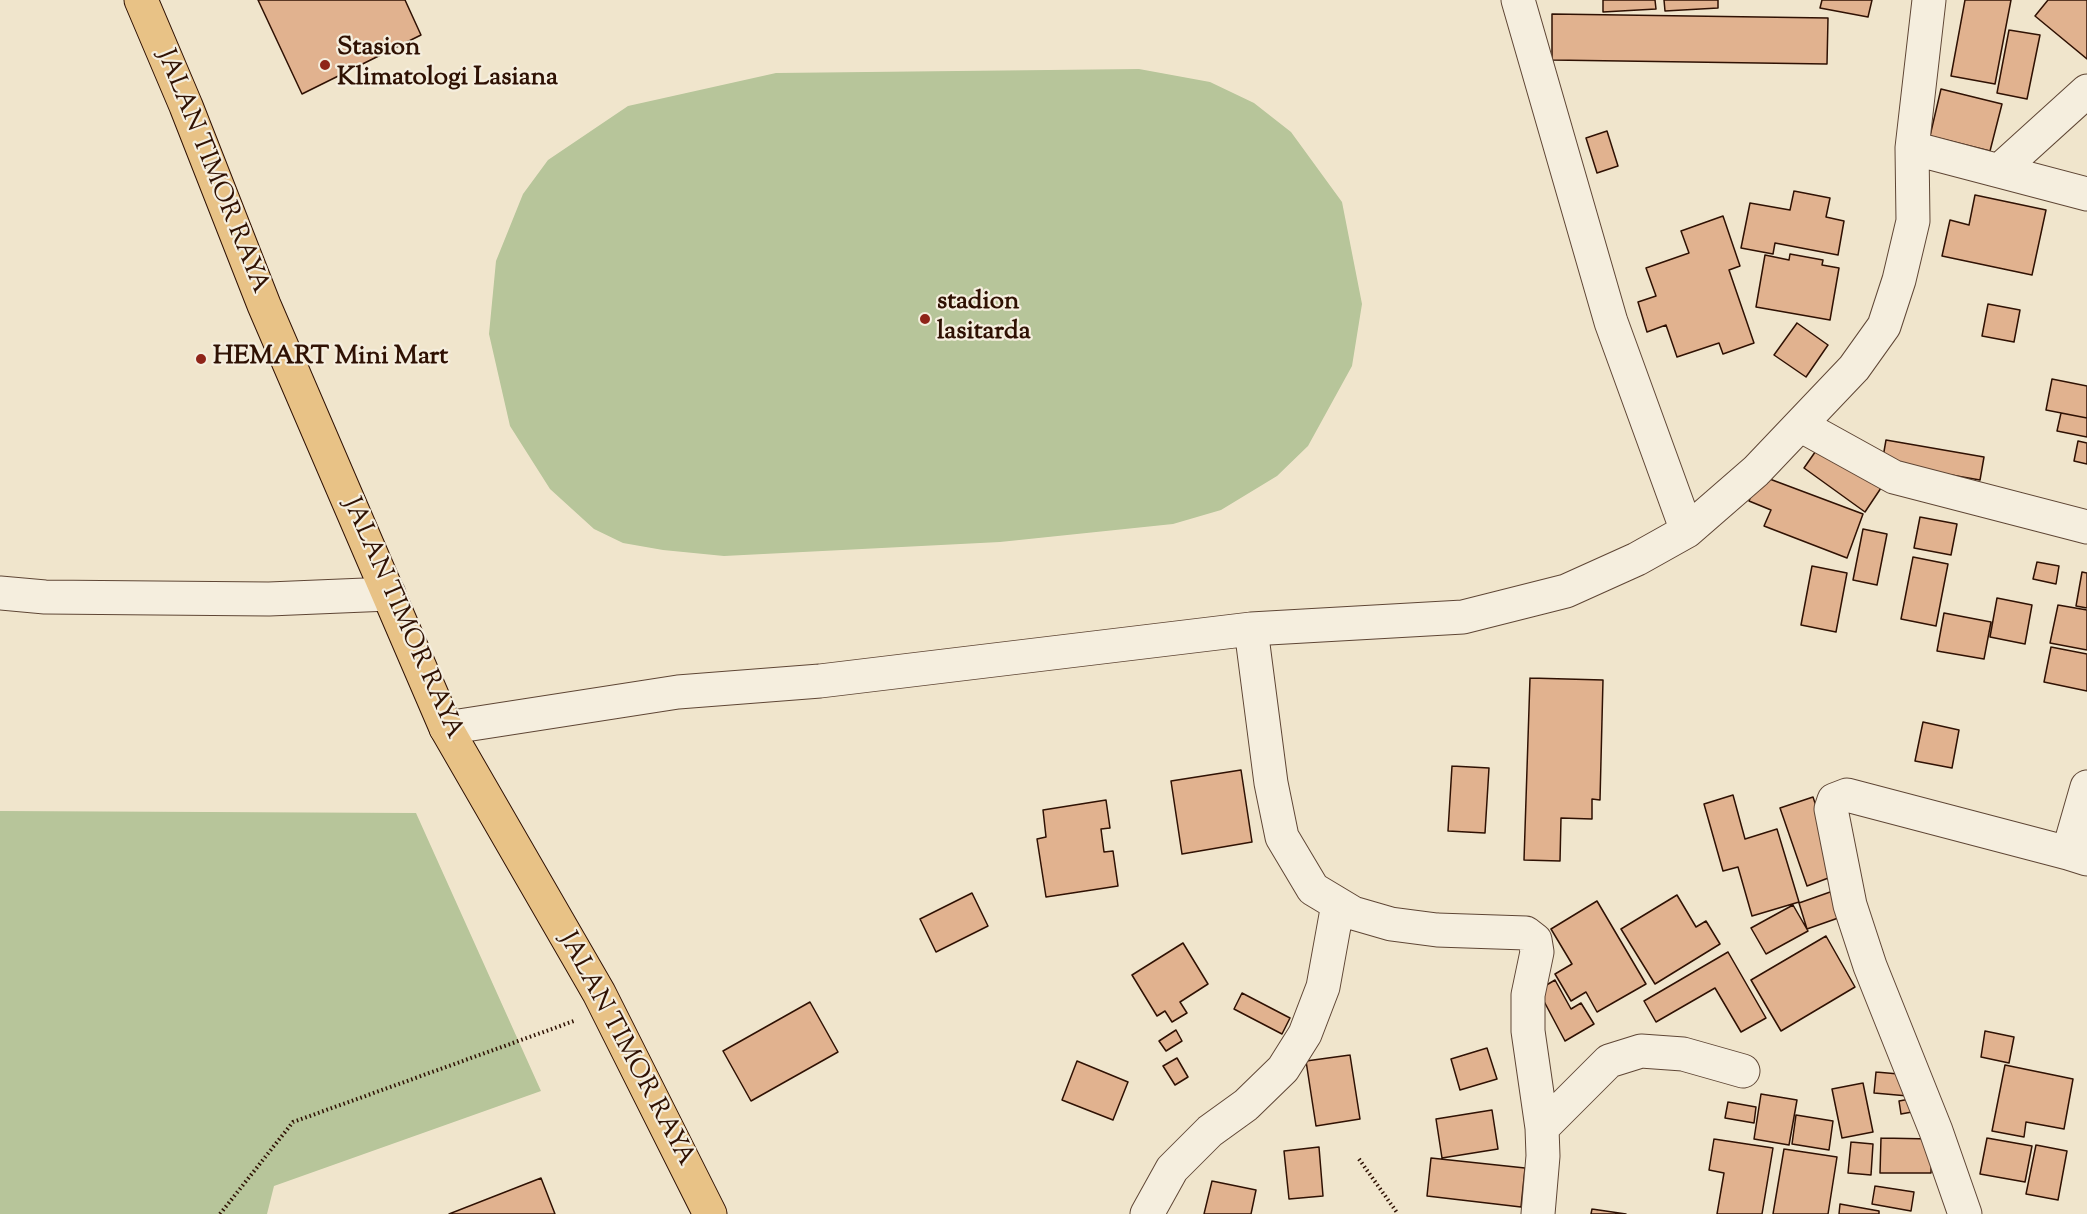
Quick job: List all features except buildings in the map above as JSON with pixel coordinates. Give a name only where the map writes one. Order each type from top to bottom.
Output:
[{"type":"highway","name":"JALAN TIMOR RAYA","points":[[141,0],[186,106],[264,305],[447,728],[606,1009],[710,1214]]},
{"type":"street","points":[[1518,0],[1611,322],[1687,531]]},
{"type":"street","points":[[447,728],[678,692],[820,681],[1251,629],[1463,617],[1566,591],[1637,559],[1687,531],[1756,471],[1854,368],[1884,326],[1899,280],[1913,221],[1912,148],[1929,0]]},
{"type":"street","points":[[2001,169],[2087,91]]},
{"type":"street","points":[[1912,148],[2001,169],[2087,194]]},
{"type":"street","points":[[1800,425],[1894,477],[2087,527]]},
{"type":"street","points":[[0,593],[45,597],[235,599],[389,594]]},
{"type":"street","points":[[1251,629],[1271,783],[1282,837],[1313,889],[1353,913],[1391,924],[1437,930],[1526,933],[1535,940],[1537,952],[1528,994],[1528,1031],[1542,1128],[1543,1156],[1538,1214]]},
{"type":"street","points":[[1965,1214],[1936,1131],[1870,966],[1850,905],[1831,809],[1839,797],[1856,797],[2078,856],[2087,787]]},
{"type":"street","points":[[1147,1214],[1172,1169],[1210,1131],[1246,1105],[1283,1069],[1299,1043],[1323,987],[1338,904]]},
{"type":"street","points":[[1542,1128],[1609,1061],[1641,1051],[1683,1054],[1743,1071]]},
{"type":"path","points":[[220,1214],[293,1122],[606,1009]]},
{"type":"path","points":[[1359,1159],[1398,1214]]},
{"type":"green space","name":"stadion lasitarda","points":[[1139,69],[1210,82],[1254,103],[1291,132],[1342,202],[1362,304],[1352,366],[1308,446],[1277,476],[1221,510],[1173,524],[1000,542],[724,556],[663,550],[623,543],[594,529],[550,489],[510,426],[489,334],[496,261],[523,194],[548,160],[628,106],[776,73]]},
{"type":"green space","points":[[0,811],[416,813],[541,1091],[274,1186],[267,1214],[0,1214]]},
{"type":"place","name":"Stasion Klimatologi Lasiana","points":[[325,65]]},
{"type":"place","name":"stadion lasitarda","points":[[925,319]]},
{"type":"place","name":"HEMART Mini Mart","points":[[201,359]]}]
